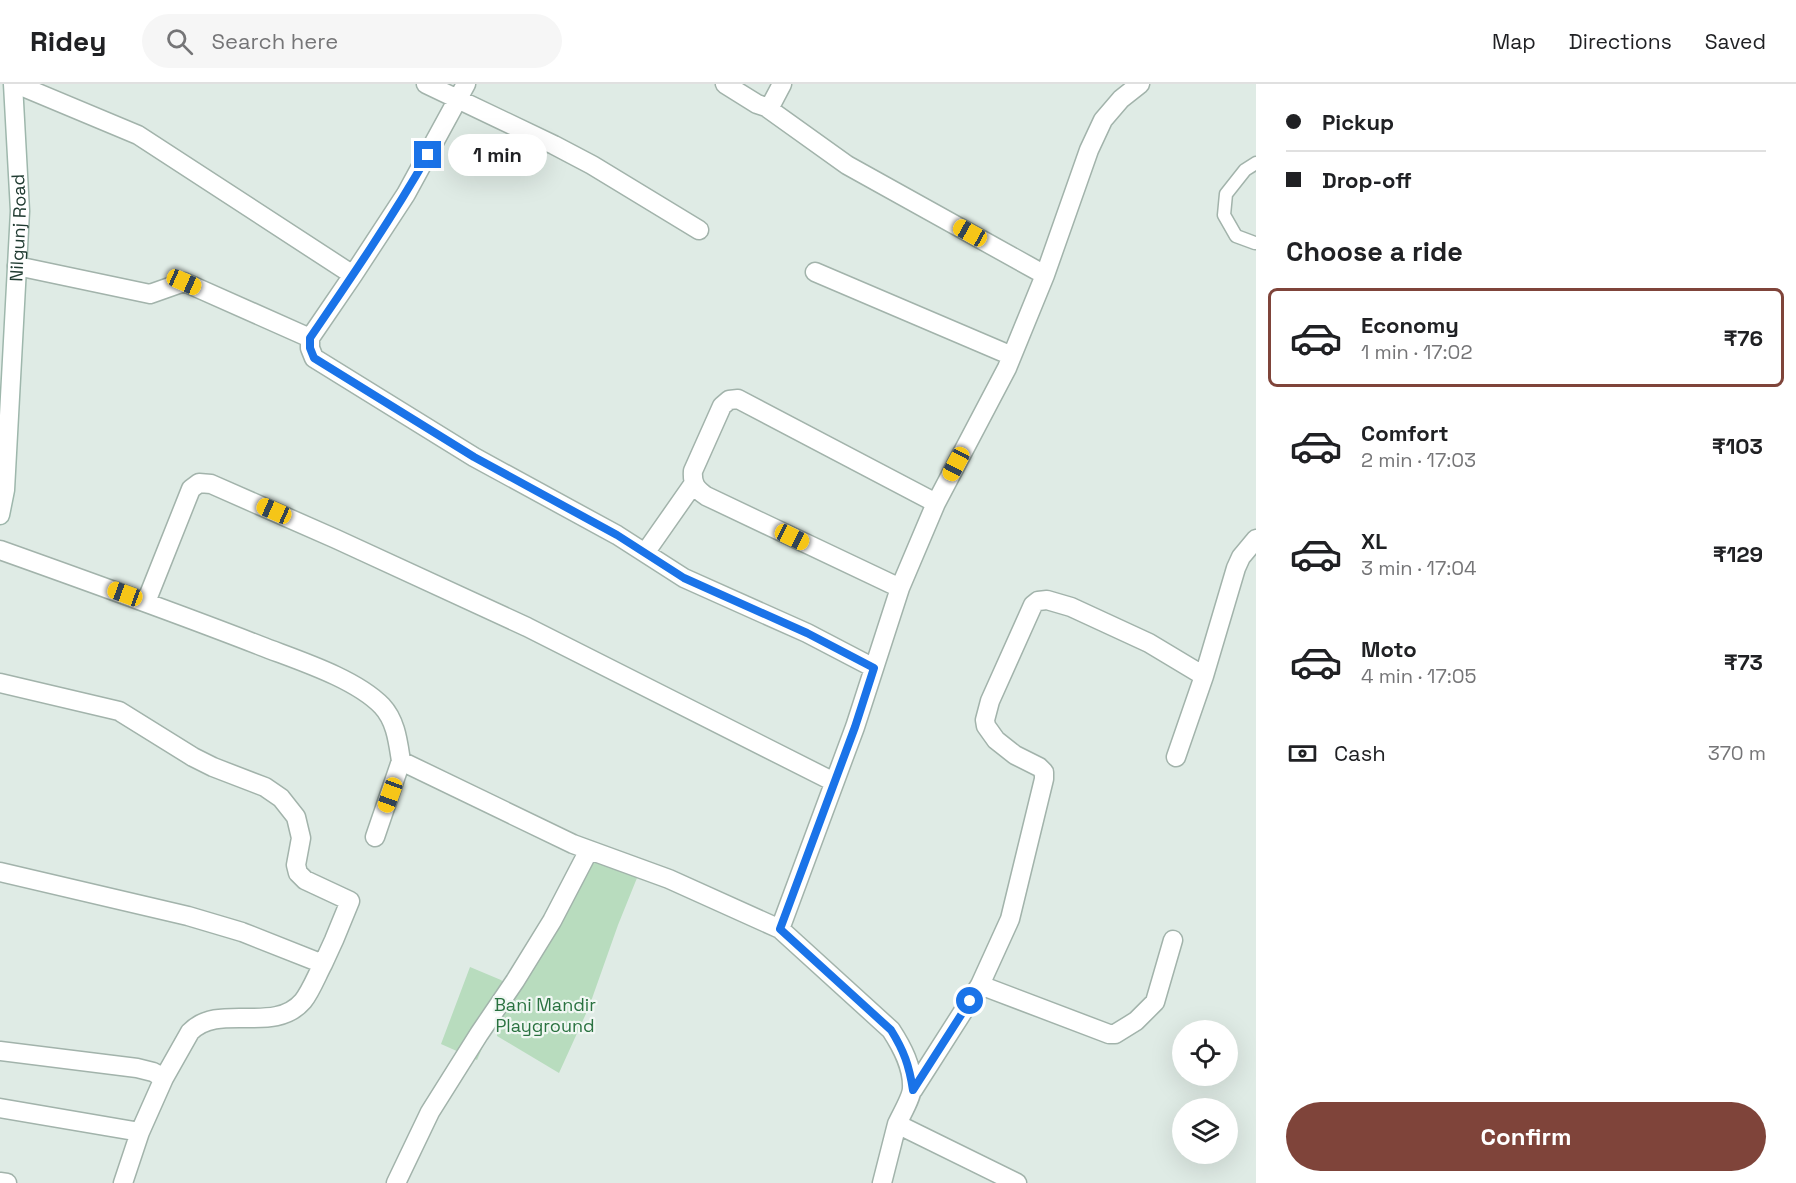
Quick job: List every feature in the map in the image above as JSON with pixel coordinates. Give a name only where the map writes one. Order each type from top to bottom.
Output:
[{"type":"street","name":"Nilgunj Road","points":[[0,515],[5,490],[20,211],[14,84]]},
{"type":"street","points":[[14,84],[138,135],[353,275]]},
{"type":"street","points":[[426,84],[462,92],[699,230]]},
{"type":"street","points":[[725,84],[766,107],[847,165],[1045,275]]},
{"type":"street","points":[[766,107],[772,103],[782,84]]},
{"type":"street","points":[[780,929],[855,727],[900,588],[936,503],[1012,356],[1045,275],[1089,150],[1103,120],[1121,99],[1140,84]]},
{"type":"street","points":[[462,92],[406,194],[310,338],[310,348],[314,358],[474,457],[617,535],[684,578],[791,625],[874,668]]},
{"type":"street","points":[[17,266],[150,294],[184,282],[310,338]]},
{"type":"street","points":[[815,272],[1012,356]]},
{"type":"street","points":[[900,588],[706,496],[697,489],[693,471],[722,406],[729,400],[738,399],[936,503]]},
{"type":"street","points":[[146,602],[191,489],[199,483],[211,484],[527,627],[834,782]]},
{"type":"street","points":[[645,553],[694,483]]},
{"type":"street","points":[[1176,757],[1204,676],[1236,568],[1241,557],[1256,539]]},
{"type":"street","points":[[0,550],[146,602],[336,675],[373,697],[384,708],[393,723],[401,761],[375,837]]},
{"type":"street","points":[[882,1183],[897,1124],[913,1090],[980,985],[1010,919],[1044,772],[1015,755],[996,740],[986,726],[986,720],[990,701],[1033,605],[1038,600],[1047,600],[1071,607],[1149,643],[1204,676]]},
{"type":"street","points":[[0,683],[119,711],[193,757],[265,787],[281,798],[296,816],[301,838],[296,865],[298,873],[305,880],[350,901],[323,964],[303,1000],[291,1010],[277,1016],[204,1022],[196,1026],[186,1038],[164,1078],[140,1132],[123,1183]]},
{"type":"street","points":[[401,761],[573,844],[669,879],[780,929],[891,1030],[908,1063],[913,1090]]},
{"type":"street","points":[[396,1183],[430,1112],[552,921],[589,850]]},
{"type":"street","points":[[0,872],[188,916],[242,932],[323,964]]},
{"type":"street","points":[[980,985],[1109,1034],[1115,1034],[1136,1021],[1155,1002],[1173,940]]},
{"type":"street","points":[[0,1051],[137,1068],[153,1072],[164,1078]]},
{"type":"street","points":[[0,1108],[140,1132]]},
{"type":"street","points":[[897,1124],[1017,1183]]},
{"type":"street","points":[[0,1182],[7,1183]]},
{"type":"lane","points":[[1255,243],[1236,236],[1224,215],[1226,194],[1245,170],[1256,163]]},
{"type":"green space","name":"Bani Mandir Playground","points":[[589,850],[639,873],[589,1007],[559,1073],[497,1036],[497,1023],[492,1025],[477,1060],[441,1044],[470,967],[501,980],[516,993]]},
{"type":"route","points":[[428,155],[406,194],[310,338],[310,348],[314,358],[474,457],[617,535],[684,578],[807,633],[874,668],[855,727],[780,929],[891,1030],[908,1063],[913,1090],[970,1001]]}]
